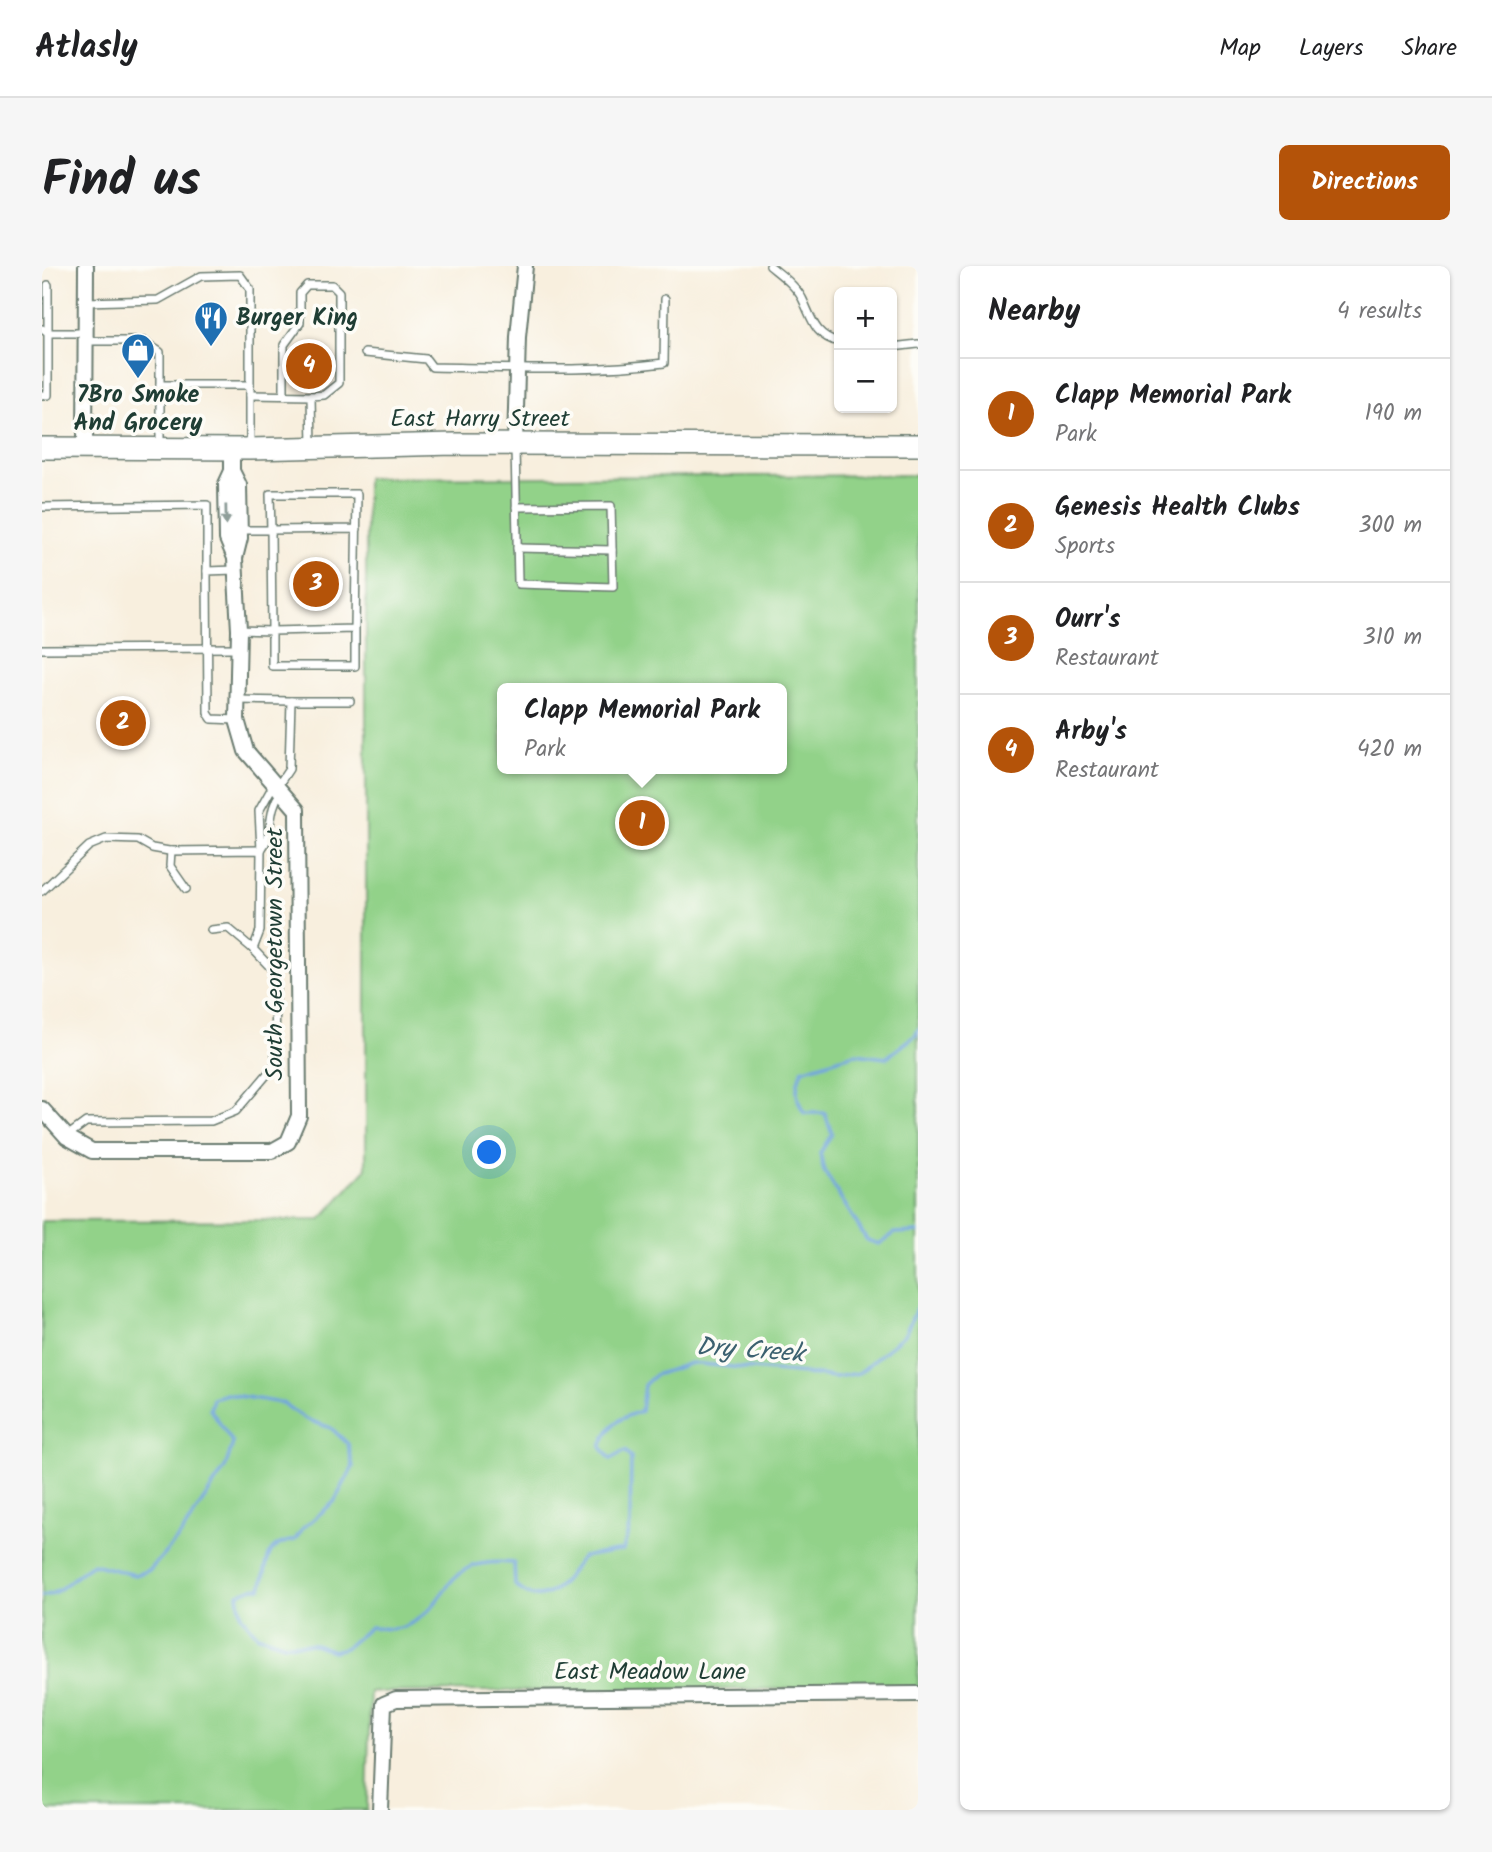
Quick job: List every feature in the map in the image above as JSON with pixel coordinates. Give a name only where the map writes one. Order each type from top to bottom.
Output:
[{"type":"main road","name":"East Harry Street","points":[[42,448],[241,449],[515,444],[918,445]]},
{"type":"street","points":[[85,448],[86,266]]},
{"type":"street","points":[[515,444],[517,368],[525,266]]},
{"type":"street","name":"South Georgetown Street","points":[[235,564],[226,539],[226,484],[241,449]]},
{"type":"street","name":"South Georgetown Street","points":[[67,1137],[92,1151],[272,1151],[288,1142],[299,1116],[297,810],[246,751],[237,720],[239,630],[235,564],[240,530],[240,485],[232,471]]},
{"type":"street","points":[[42,1109],[67,1137]]},
{"type":"street","name":"East Meadow Lane","points":[[380,1810],[384,1704],[396,1699],[918,1694]]},
{"type":"lane","points":[[770,266],[801,296],[810,321],[826,339],[834,341]]},
{"type":"lane","points":[[85,302],[159,300],[201,276],[240,275],[250,289],[250,395],[241,449]]},
{"type":"lane","points":[[42,395],[48,395],[45,331],[48,285]]},
{"type":"lane","points":[[250,395],[311,396],[324,395],[339,383],[339,292],[332,285],[307,285],[300,293],[300,323],[284,345],[284,395]]},
{"type":"lane","points":[[365,353],[426,359],[432,367],[576,370],[664,363],[665,299]]},
{"type":"lane","points":[[45,331],[143,341],[159,352],[160,449]]},
{"type":"lane","points":[[897,346],[918,344]]},
{"type":"lane","points":[[160,385],[250,386]]},
{"type":"lane","points":[[311,396],[312,448]]},
{"type":"lane","points":[[515,444],[516,507],[517,548],[520,585],[613,587],[611,506],[516,507]]},
{"type":"lane","points":[[270,494],[357,494],[355,666],[272,666],[271,530],[270,494]]},
{"type":"lane","points":[[42,507],[207,505],[208,713],[212,719],[237,720]]},
{"type":"lane","points":[[240,530],[357,529]]},
{"type":"lane","points":[[517,548],[612,550]]},
{"type":"lane","points":[[207,570],[235,564]]},
{"type":"lane","points":[[239,630],[355,629]]},
{"type":"lane","points":[[42,649],[239,648]]},
{"type":"lane","points":[[238,700],[350,701]]},
{"type":"lane","points":[[253,949],[260,931],[259,811],[289,769],[292,701]]},
{"type":"lane","points":[[42,891],[96,842],[138,840],[152,848],[171,851],[261,850]]},
{"type":"lane","points":[[171,851],[170,866],[186,889]]},
{"type":"lane","points":[[67,1137],[86,1122],[220,1120],[236,1111],[275,1065],[276,979],[271,968],[228,928],[211,930]]},
{"type":"green space","points":[[918,475],[918,1688],[370,1692],[367,1810],[42,1810],[42,1221],[320,1220],[366,1169],[366,478]]},
{"type":"waterway","name":"Dry Creek","points":[[918,1030],[916,1035],[886,1058],[855,1054],[802,1070],[797,1092],[804,1113],[825,1113],[832,1134],[820,1153],[824,1171],[867,1240],[879,1244],[895,1233],[918,1232]]},
{"type":"waterway","name":"Dry Creek","points":[[42,1596],[55,1592],[93,1564],[135,1575],[150,1570],[180,1536],[225,1468],[233,1443],[210,1409],[213,1399],[226,1394],[282,1403],[306,1419],[331,1428],[348,1444],[353,1467],[334,1502],[303,1528],[295,1540],[284,1542],[272,1550],[261,1588],[238,1594],[241,1615],[257,1635],[285,1644],[314,1644],[333,1651],[345,1648],[370,1627],[399,1628],[420,1618],[458,1574],[471,1567],[489,1563],[514,1563],[515,1585],[526,1593],[545,1595],[561,1584],[582,1557],[623,1550],[630,1525],[631,1458],[625,1451],[610,1459],[601,1447],[611,1427],[627,1416],[641,1411],[644,1385],[655,1375],[691,1363],[836,1377],[859,1373],[905,1334],[918,1305]]},
{"type":"place","name":"Burger King","points":[[211,348]]},
{"type":"place","name":"Arby's","points":[[309,366]]},
{"type":"place","name":"7Bro Smoke And Grocery","points":[[138,380]]},
{"type":"place","name":"Ourr's","points":[[316,584]]},
{"type":"place","name":"Genesis Health Clubs","points":[[123,723]]},
{"type":"place","name":"Clapp Memorial Park","points":[[642,823]]}]
